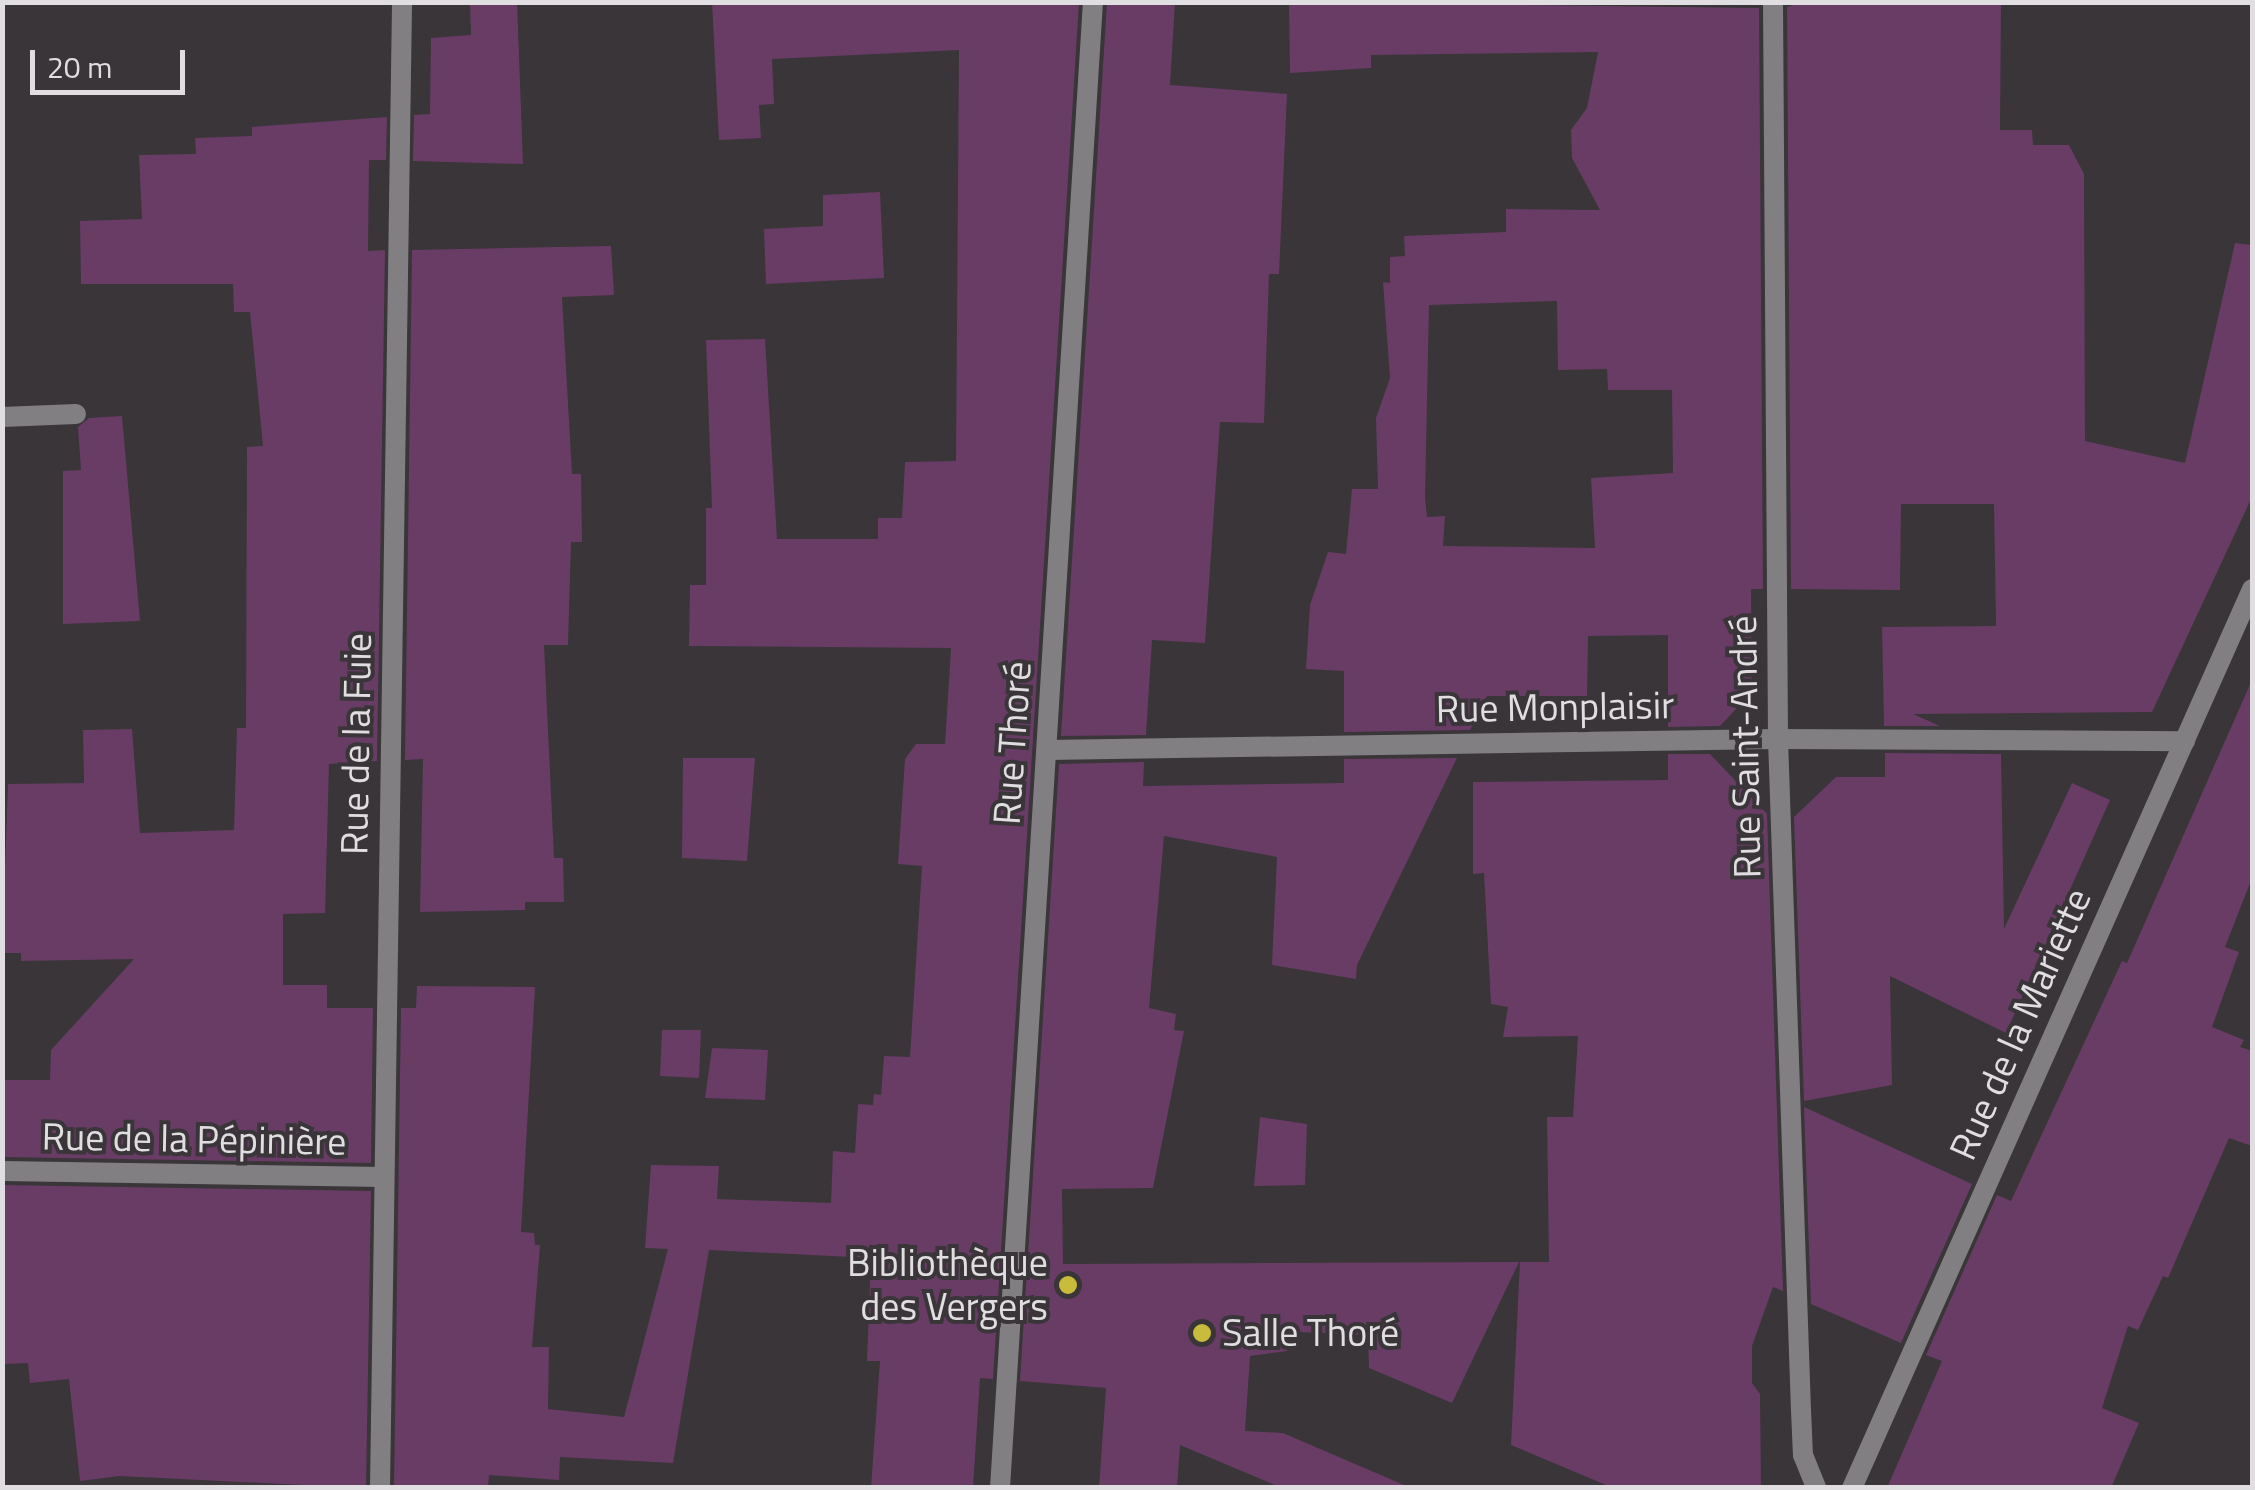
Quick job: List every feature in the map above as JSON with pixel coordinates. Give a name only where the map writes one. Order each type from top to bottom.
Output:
[{"type":"street","name":"Rue de la Fuie","points":[[380,1488],[402,2]]},
{"type":"street","name":"Rue Thoré","points":[[1000,1488],[1093,2]]},
{"type":"street","name":"Rue Saint-André","points":[[1774,2],[1778,739],[1800,1410],[1803,1455],[1816,1488]]},
{"type":"street","points":[[2,417],[76,414]]},
{"type":"street","name":"Rue de la Mariette","points":[[1852,1488],[2252,588]]},
{"type":"street","name":"Rue Monplaisir","points":[[1046,750],[1778,739],[2184,741]]},
{"type":"street","name":"Rue de la Pépinière","points":[[2,1172],[384,1177]]},
{"type":"building","points":[[470,2],[517,2],[523,164],[413,161],[414,115],[430,114],[431,38],[471,35]]},
{"type":"building","points":[[712,2],[1079,2],[993,1379],[980,1378],[973,1488],[871,1488],[880,1361],[867,1361],[871,1258],[709,1250],[673,1463],[560,1457],[559,1480],[489,1475],[488,1488],[394,1488],[401,1008],[416,1008],[417,986],[535,987],[521,1232],[534,1233],[535,1245],[540,1245],[532,1347],[549,1347],[548,1409],[624,1417],[668,1249],[645,1248],[651,1165],[719,1166],[717,1199],[831,1203],[833,1151],[855,1153],[858,1104],[873,1105],[874,1094],[881,1095],[884,1056],[910,1057],[922,866],[898,864],[905,759],[916,744],[945,744],[951,648],[689,646],[690,585],[706,585],[706,508],[712,508],[706,340],[765,339],[777,539],[878,539],[878,518],[902,518],[905,462],[956,461],[959,50],[772,59],[774,104],[759,105],[761,138],[719,140]]},
{"type":"building","points":[[1107,2],[1175,2],[1170,85],[1287,94],[1279,274],[1269,274],[1264,423],[1220,422],[1205,643],[1152,640],[1146,735],[1061,736]]},
{"type":"building","points":[[1289,2],[1759,8],[1763,589],[1751,589],[1752,692],[1720,726],[1668,727],[1668,635],[1588,636],[1587,696],[1487,696],[1470,730],[1344,732],[1344,671],[1306,669],[1310,605],[1328,552],[1346,554],[1352,489],[1378,489],[1376,418],[1390,378],[1383,282],[1390,283],[1390,257],[1405,256],[1404,236],[1506,232],[1506,209],[1600,210],[1572,158],[1571,130],[1587,108],[1598,52],[1371,55],[1371,68],[1290,73]],"holes":[[[1557,301],[1558,370],[1607,369],[1608,390],[1672,390],[1673,473],[1591,478],[1595,548],[1443,546],[1445,516],[1427,517],[1425,497],[1429,305]]]},
{"type":"building","points":[[1803,2],[2001,2],[2000,130],[2032,130],[2033,145],[2069,145],[2084,174],[2085,441],[2185,463],[2235,243],[2252,245],[2252,497],[2152,712],[1913,714],[1940,726],[1884,726],[1882,627],[1996,626],[1994,504],[1901,504],[1900,590],[1791,589],[1787,7]]},
{"type":"building","points":[[387,117],[386,160],[369,160],[368,251],[385,250],[377,761],[329,764],[325,913],[283,914],[283,985],[327,985],[327,1008],[373,1008],[371,1163],[2,1157],[2,1080],[50,1080],[51,1050],[134,959],[21,961],[21,953],[2,953],[8,784],[84,783],[83,730],[132,729],[140,833],[234,830],[237,728],[246,728],[247,447],[263,446],[250,312],[234,312],[233,284],[81,284],[80,221],[142,219],[139,155],[196,154],[195,138],[252,136],[252,127]]},
{"type":"building","points":[[880,192],[884,278],[766,284],[764,229],[823,226],[823,195]]},
{"type":"building","points":[[611,246],[614,295],[562,297],[572,474],[581,474],[582,542],[571,542],[568,645],[544,645],[554,858],[563,858],[564,902],[525,902],[525,910],[420,912],[423,759],[405,760],[412,250]]},
{"type":"building","points":[[122,416],[140,621],[63,624],[63,471],[81,470],[78,427],[89,418]]},
{"type":"building","points":[[2252,680],[2252,878],[2225,947],[2239,952],[2212,1027],[2244,1040],[2240,1047],[2252,1051],[2252,1146],[2229,1138],[2168,1278],[2163,1276],[2138,1330],[2128,1326],[2102,1408],[2139,1423],[2111,1488],[1887,1488],[1942,1361],[1926,1355],[1997,1195],[2011,1201],[2122,961],[2127,963]]},
{"type":"building","points":[[1885,753],[2001,754],[2004,929],[2072,783],[2110,800],[2006,1033],[1890,976],[1892,1085],[1804,1101],[1794,817],[1836,777],[1885,777]]},
{"type":"building","points":[[1668,754],[1710,754],[1767,814],[1783,1291],[1773,1287],[1752,1346],[1752,1383],[1760,1394],[1761,1487],[1613,1488],[1511,1445],[1520,1262],[1549,1262],[1547,1117],[1573,1117],[1578,1036],[1503,1037],[1508,1007],[1491,1004],[1484,873],[1473,874],[1473,782],[1668,780]]},
{"type":"building","points":[[683,758],[755,758],[747,861],[682,858]]},
{"type":"building","points":[[1457,758],[1357,965],[1356,979],[1272,965],[1277,857],[1164,836],[1149,1008],[1176,1014],[1174,1030],[1184,1031],[1153,1188],[1062,1189],[1063,1264],[1519,1262],[1452,1403],[1369,1368],[1368,1335],[1298,1332],[1287,1351],[1250,1356],[1245,1431],[1283,1433],[1411,1488],[1282,1488],[1180,1445],[1177,1488],[1099,1488],[1106,1388],[1020,1381],[1059,764],[1144,762],[1143,786],[1344,783],[1344,759]]},
{"type":"building","points":[[662,1030],[701,1030],[699,1078],[660,1076]]},
{"type":"building","points":[[712,1048],[768,1050],[765,1100],[705,1098]]},
{"type":"building","points":[[1804,1107],[1972,1184],[1901,1343],[1811,1304]]},
{"type":"building","points":[[1260,1117],[1307,1124],[1305,1185],[1254,1186]]},
{"type":"building","points":[[2,1185],[371,1191],[366,1488],[120,1476],[80,1481],[69,1379],[30,1383],[28,1363],[2,1364]]},
{"type":"place","name":"Bibliothèque des Vergers","points":[[1068,1285]]},
{"type":"place","name":"Salle Thoré","points":[[1202,1333]]}]
